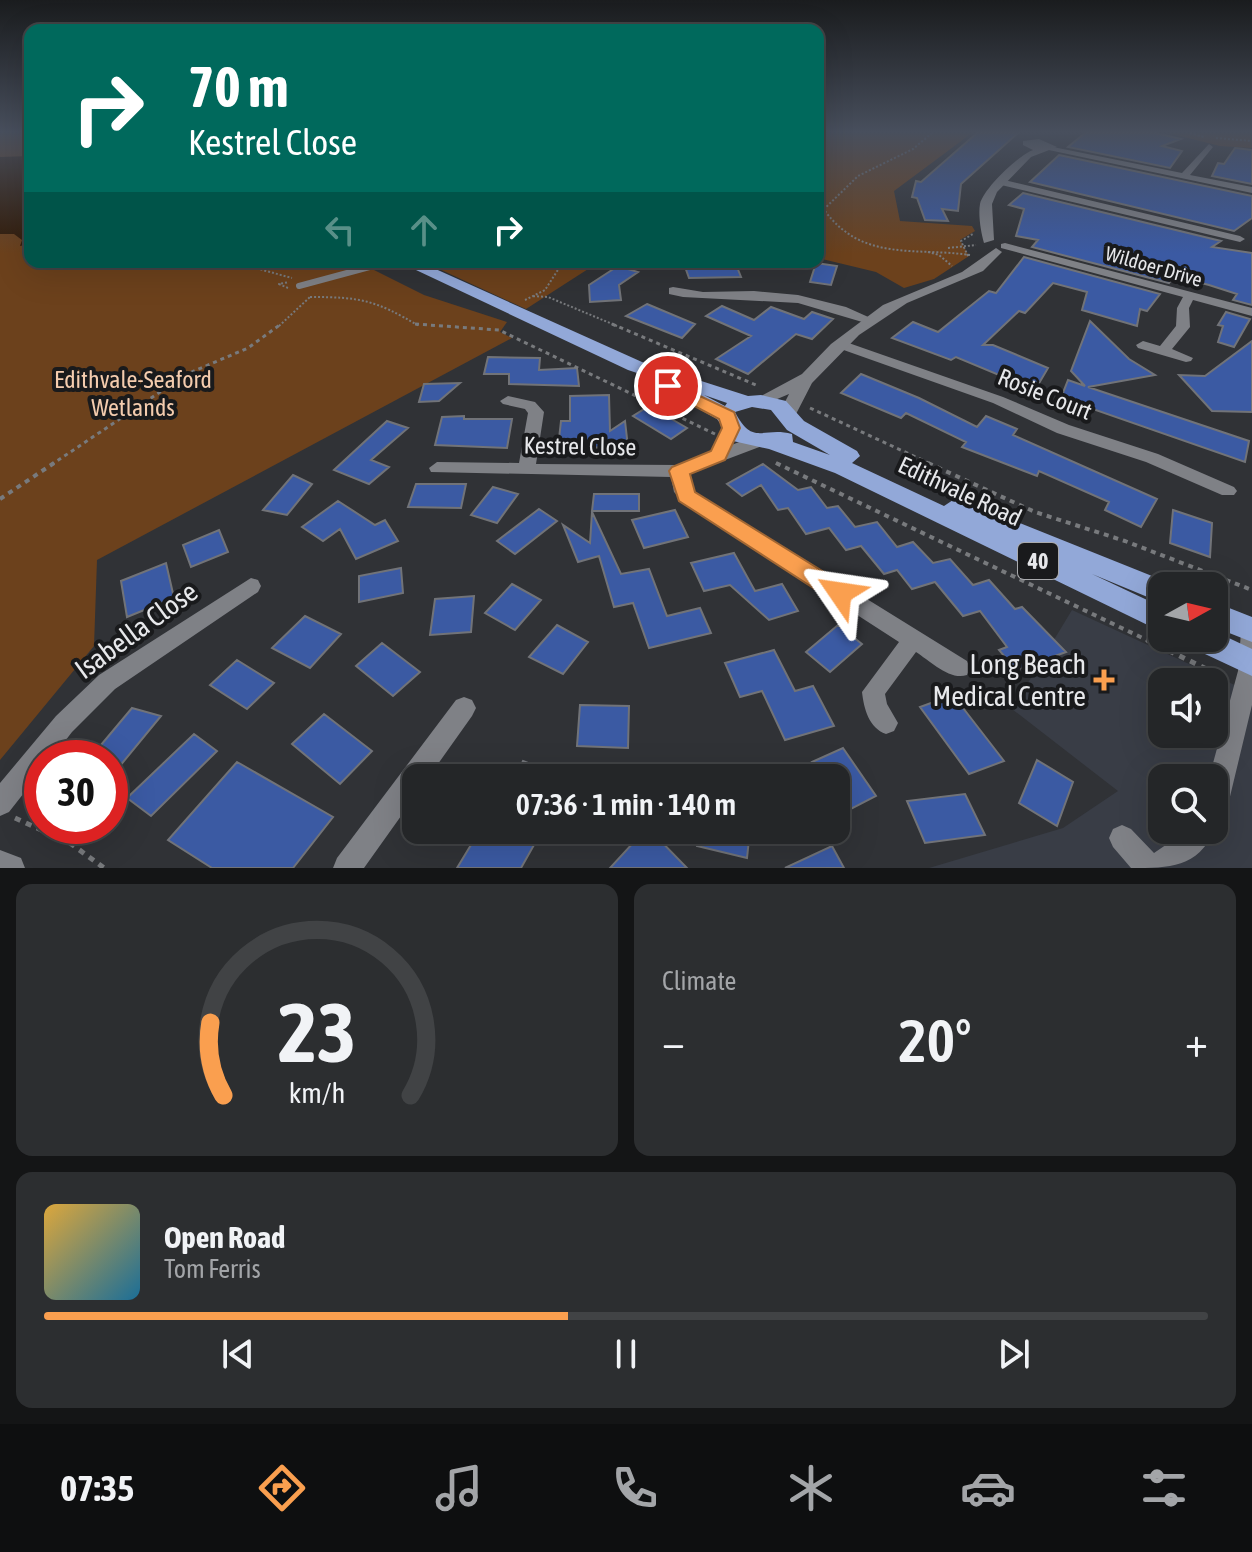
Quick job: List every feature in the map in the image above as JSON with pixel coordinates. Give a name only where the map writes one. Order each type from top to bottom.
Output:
[{"type":"highway","name":"40","points":[[420,268],[635,366],[764,442]]},
{"type":"highway","name":"40","points":[[635,366],[761,399],[792,413]]},
{"type":"highway","points":[[729,422],[734,407],[761,399]]},
{"type":"highway","points":[[764,442],[789,436],[792,413]]},
{"type":"highway","name":"Edithvale Road","points":[[792,413],[824,444],[903,483],[1148,586]]},
{"type":"highway","name":"Edithvale Road","points":[[764,442],[843,468],[1148,613]]},
{"type":"highway","points":[[1228,626],[1252,646]]},
{"type":"highway","points":[[1228,642],[1252,646]]},
{"type":"street","points":[[761,399],[807,378],[883,309],[945,285],[988,249],[986,204],[1000,182],[1010,174]]},
{"type":"street","points":[[1172,174],[1252,190]]},
{"type":"street","points":[[1000,182],[1240,239]]},
{"type":"street","name":"Wildoer Drive","points":[[988,249],[1045,255],[1252,312]]},
{"type":"street","points":[[673,291],[702,297],[787,297],[836,307],[869,320]]},
{"type":"street","points":[[1163,351],[1183,327],[1183,308],[1190,295]]},
{"type":"street","name":"Rosie Court","points":[[843,345],[998,400],[1063,429],[1152,458],[1228,491]]},
{"type":"street","points":[[1143,345],[1186,358]]},
{"type":"street","points":[[792,413],[807,378]]},
{"type":"street","points":[[508,401],[530,405],[536,412],[527,469]]},
{"type":"street","points":[[718,455],[729,422]]},
{"type":"street","name":"Kestrel Close","points":[[437,468],[679,471],[718,455],[764,442]]},
{"type":"street","points":[[679,471],[683,492],[693,501],[959,668]]},
{"type":"street","name":"Isabella Close","points":[[6,810],[64,724],[107,682],[251,586]]},
{"type":"street","points":[[886,723],[876,708],[873,692],[913,640]]},
{"type":"street","points":[[1228,770],[1243,728],[1252,646]]},
{"type":"street","points":[[347,868],[464,708]]},
{"type":"street","points":[[1122,838],[1149,868]]},
{"type":"street","points":[[1155,868],[1190,844]]},
{"type":"street","points":[[0,864],[11,868]]},
{"type":"lane","points":[[297,283],[362,268]]},
{"type":"path","points":[[863,174],[849,183],[825,211],[833,225],[850,238],[882,249],[939,255],[953,267]]},
{"type":"path","points":[[944,249],[988,249]]},
{"type":"path","points":[[924,252],[988,249]]},
{"type":"path","points":[[217,269],[227,268]]},
{"type":"path","points":[[254,268],[297,283]]},
{"type":"path","points":[[559,268],[545,290],[533,296],[548,297],[761,399]]},
{"type":"path","points":[[0,499],[187,374],[248,348],[271,334],[310,297]]},
{"type":"path","points":[[792,413],[1035,512],[1125,541],[1252,590]]},
{"type":"path","points":[[6,810],[70,843],[104,868]]},
{"type":"shaded area","points":[[0,174],[24,174],[24,245],[20,246],[22,240],[14,234],[0,234]]},
{"type":"shaded area","points":[[1072,610],[1148,645],[1148,652],[1163,652],[1198,668],[1148,668],[1148,748],[1228,748],[1228,682],[1252,693],[1252,868],[929,868],[1063,828],[1118,791],[1012,709]]},
{"type":"green space","name":"Edithvale-Seaford Wetlands","points":[[0,174],[24,174],[24,268],[370,268],[424,295],[507,322],[500,332],[512,338],[97,560],[94,646],[0,760]]},
{"type":"green space","points":[[824,174],[918,174],[894,191],[900,221],[972,226],[975,231],[960,240],[969,256],[934,279],[904,288],[876,272],[824,259]]},
{"type":"green space","points":[[437,268],[590,268],[526,309]]},
{"type":"building","points":[[931,174],[973,174],[961,184],[958,211],[942,209],[948,221],[925,220],[917,198],[912,197],[916,181],[921,182]]},
{"type":"building","points":[[1039,174],[1146,174],[1252,196],[1252,218],[1234,231],[1030,182]]},
{"type":"building","points":[[1213,174],[1252,174],[1252,184],[1212,176]]},
{"type":"building","points":[[1023,193],[1221,241],[1212,247],[1252,253],[1252,305],[1233,300],[1237,294],[1209,285],[1174,276],[1169,283],[1032,247],[1038,240],[1016,236],[1024,209],[1009,205]]},
{"type":"building","points":[[1024,257],[1160,294],[1147,311],[1140,309],[1137,326],[1082,310],[1087,292],[1053,283],[1025,313],[1019,311],[983,345],[993,345],[1048,368],[1035,390],[956,357],[951,360],[892,338],[913,322],[938,332],[989,291],[996,293]]},
{"type":"building","points":[[824,264],[837,266],[831,285],[810,282],[814,268],[824,268]]},
{"type":"building","points":[[615,268],[638,272],[619,285],[621,300],[590,302],[589,285]]},
{"type":"building","points":[[685,268],[737,268],[741,277],[689,278]]},
{"type":"building","points":[[647,304],[695,324],[682,338],[626,316]]},
{"type":"building","points":[[722,306],[754,320],[771,307],[804,319],[812,312],[833,319],[812,339],[796,334],[748,374],[716,359],[751,336],[706,316]]},
{"type":"building","points":[[1226,312],[1250,319],[1234,347],[1218,342],[1223,326],[1218,325]]},
{"type":"building","points":[[1090,321],[1129,359],[1155,375],[1088,387],[1249,441],[1245,462],[1061,398],[1068,380],[1085,386],[1071,371]]},
{"type":"building","points":[[1252,341],[1252,412],[1212,411],[1179,375],[1205,376]]},
{"type":"building","points":[[488,357],[540,358],[539,370],[577,368],[579,386],[509,384],[509,374],[484,374]]},
{"type":"building","points":[[861,374],[977,427],[986,416],[1017,429],[1013,435],[1157,499],[1141,527],[1105,510],[1109,502],[1039,471],[1037,476],[962,447],[966,442],[906,413],[901,418],[841,393]]},
{"type":"building","points":[[460,383],[439,401],[419,402],[424,384]]},
{"type":"building","points":[[609,395],[610,431],[625,421],[628,447],[558,448],[561,421],[570,421],[570,396]]},
{"type":"building","points":[[649,406],[687,428],[671,439],[633,416]]},
{"type":"building","points":[[464,416],[464,419],[512,419],[507,448],[435,445],[442,417]]},
{"type":"building","points":[[387,421],[408,428],[371,460],[389,467],[369,484],[334,470]]},
{"type":"building","points":[[763,464],[798,490],[811,487],[827,508],[838,506],[855,527],[877,522],[897,547],[913,542],[933,563],[950,559],[973,585],[989,580],[1015,609],[1022,607],[1066,652],[1016,670],[999,650],[1007,647],[980,611],[963,616],[935,582],[912,589],[897,570],[884,574],[861,546],[846,550],[829,528],[806,534],[788,508],[778,510],[761,485],[742,496],[727,484]]},
{"type":"building","points":[[293,475],[312,484],[287,515],[263,510]]},
{"type":"building","points":[[416,484],[466,484],[461,508],[408,507]]},
{"type":"building","points":[[493,487],[518,494],[497,523],[471,515]]},
{"type":"building","points":[[594,494],[639,494],[639,511],[592,511]]},
{"type":"building","points":[[338,501],[375,525],[385,520],[398,541],[356,559],[340,529],[323,541],[302,527]]},
{"type":"building","points":[[539,509],[557,521],[515,554],[497,541]]},
{"type":"building","points":[[675,510],[688,537],[644,548],[632,520]]},
{"type":"building","points":[[1173,510],[1212,523],[1210,557],[1170,543]]},
{"type":"building","points":[[592,512],[621,574],[649,569],[667,616],[700,608],[711,633],[649,648],[633,603],[614,607],[599,556],[578,562],[563,525],[590,543]]},
{"type":"building","points":[[219,530],[228,552],[191,567],[183,545]]},
{"type":"building","points":[[734,553],[755,591],[782,584],[798,611],[769,620],[730,585],[704,591],[691,563]]},
{"type":"building","points":[[166,563],[174,598],[127,617],[121,581]]},
{"type":"building","points":[[401,568],[403,593],[359,602],[359,576]]},
{"type":"building","points":[[512,584],[541,600],[515,630],[485,613]]},
{"type":"building","points":[[474,596],[471,632],[430,635],[435,599]]},
{"type":"building","points":[[305,616],[341,634],[310,668],[272,648]]},
{"type":"building","points":[[557,625],[588,642],[563,674],[529,657]]},
{"type":"building","points":[[838,625],[862,644],[830,672],[806,652]]},
{"type":"building","points":[[382,643],[420,672],[393,696],[356,666]]},
{"type":"building","points":[[774,650],[795,691],[813,686],[834,726],[785,740],[762,691],[740,697],[725,663]]},
{"type":"building","points":[[237,660],[274,683],[247,709],[210,685]]},
{"type":"building","points":[[953,695],[1004,761],[969,774],[920,707]]},
{"type":"building","points":[[580,705],[629,706],[628,748],[577,746]]},
{"type":"building","points":[[132,708],[161,716],[128,756],[128,740],[105,740]]},
{"type":"building","points":[[324,714],[372,751],[340,784],[292,744]]},
{"type":"building","points":[[194,734],[217,751],[151,816],[128,797]]},
{"type":"building","points":[[843,748],[876,796],[850,809],[850,764],[812,762]]},
{"type":"building","points":[[1037,760],[1073,782],[1057,826],[1019,803]]},
{"type":"building","points":[[237,762],[333,817],[293,868],[212,868],[168,840]]},
{"type":"building","points":[[965,794],[985,835],[925,843],[907,801]]},
{"type":"building","points":[[472,844],[534,845],[521,868],[457,868]]},
{"type":"building","points":[[632,844],[664,844],[687,868],[610,868]]},
{"type":"building","points":[[697,844],[748,844],[747,858]]},
{"type":"building","points":[[832,846],[844,868],[785,868]]},
{"type":"place","name":"Long Beach Medical Centre","points":[[1104,680]]},
{"type":"route","points":[[668,386],[727,416],[731,428],[718,455],[707,463],[679,471],[681,488],[686,496],[840,593]]}]
